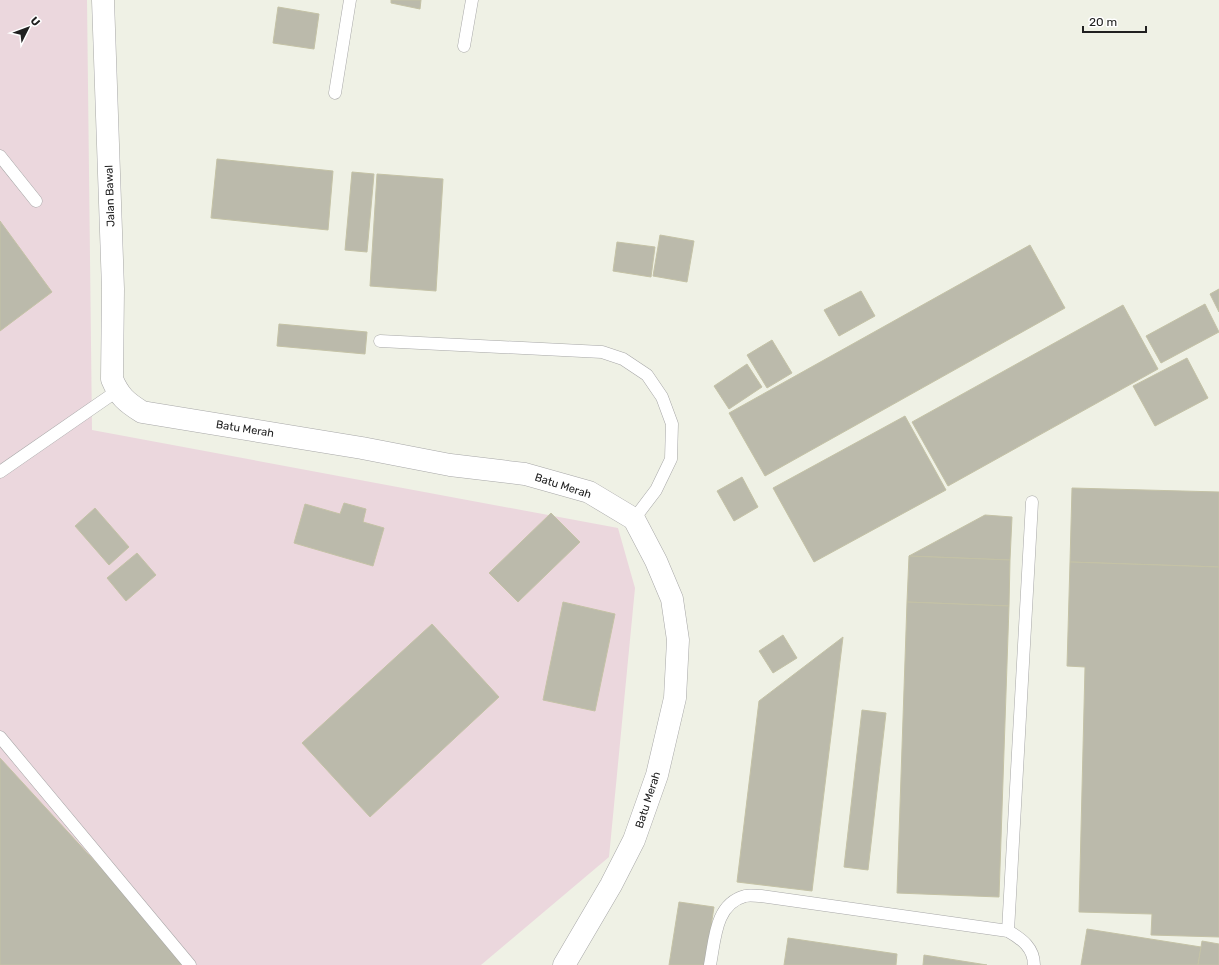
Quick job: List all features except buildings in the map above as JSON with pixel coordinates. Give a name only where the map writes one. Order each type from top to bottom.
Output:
[{"type":"street","name":"Jalan Bawal","points":[[103,0],[113,289],[112,379],[116,391]]},
{"type":"street","name":"Batu Merah","points":[[116,391],[127,403],[142,412],[362,448],[450,465],[525,474],[589,492],[634,519],[656,560],[672,598],[678,640],[675,698],[657,775],[634,840],[611,885],[564,965]]},
{"type":"lane","points":[[335,93],[350,0]]},
{"type":"lane","points":[[464,46],[472,0]]},
{"type":"lane","points":[[0,156],[36,201]]},
{"type":"lane","points":[[380,341],[602,352],[624,359],[647,375],[662,397],[672,424],[671,459],[656,490],[634,519]]},
{"type":"lane","points":[[0,472],[116,391]]},
{"type":"lane","points":[[1008,931],[1032,502]]},
{"type":"lane","points":[[0,737],[190,965]]},
{"type":"lane","points":[[710,965],[718,920],[734,901],[746,896],[761,896],[1008,931],[1021,938],[1030,948],[1034,965]]},
{"type":"shaded area","points":[[0,0],[87,0],[92,430],[618,528],[635,588],[609,857],[481,965],[0,965]]}]
